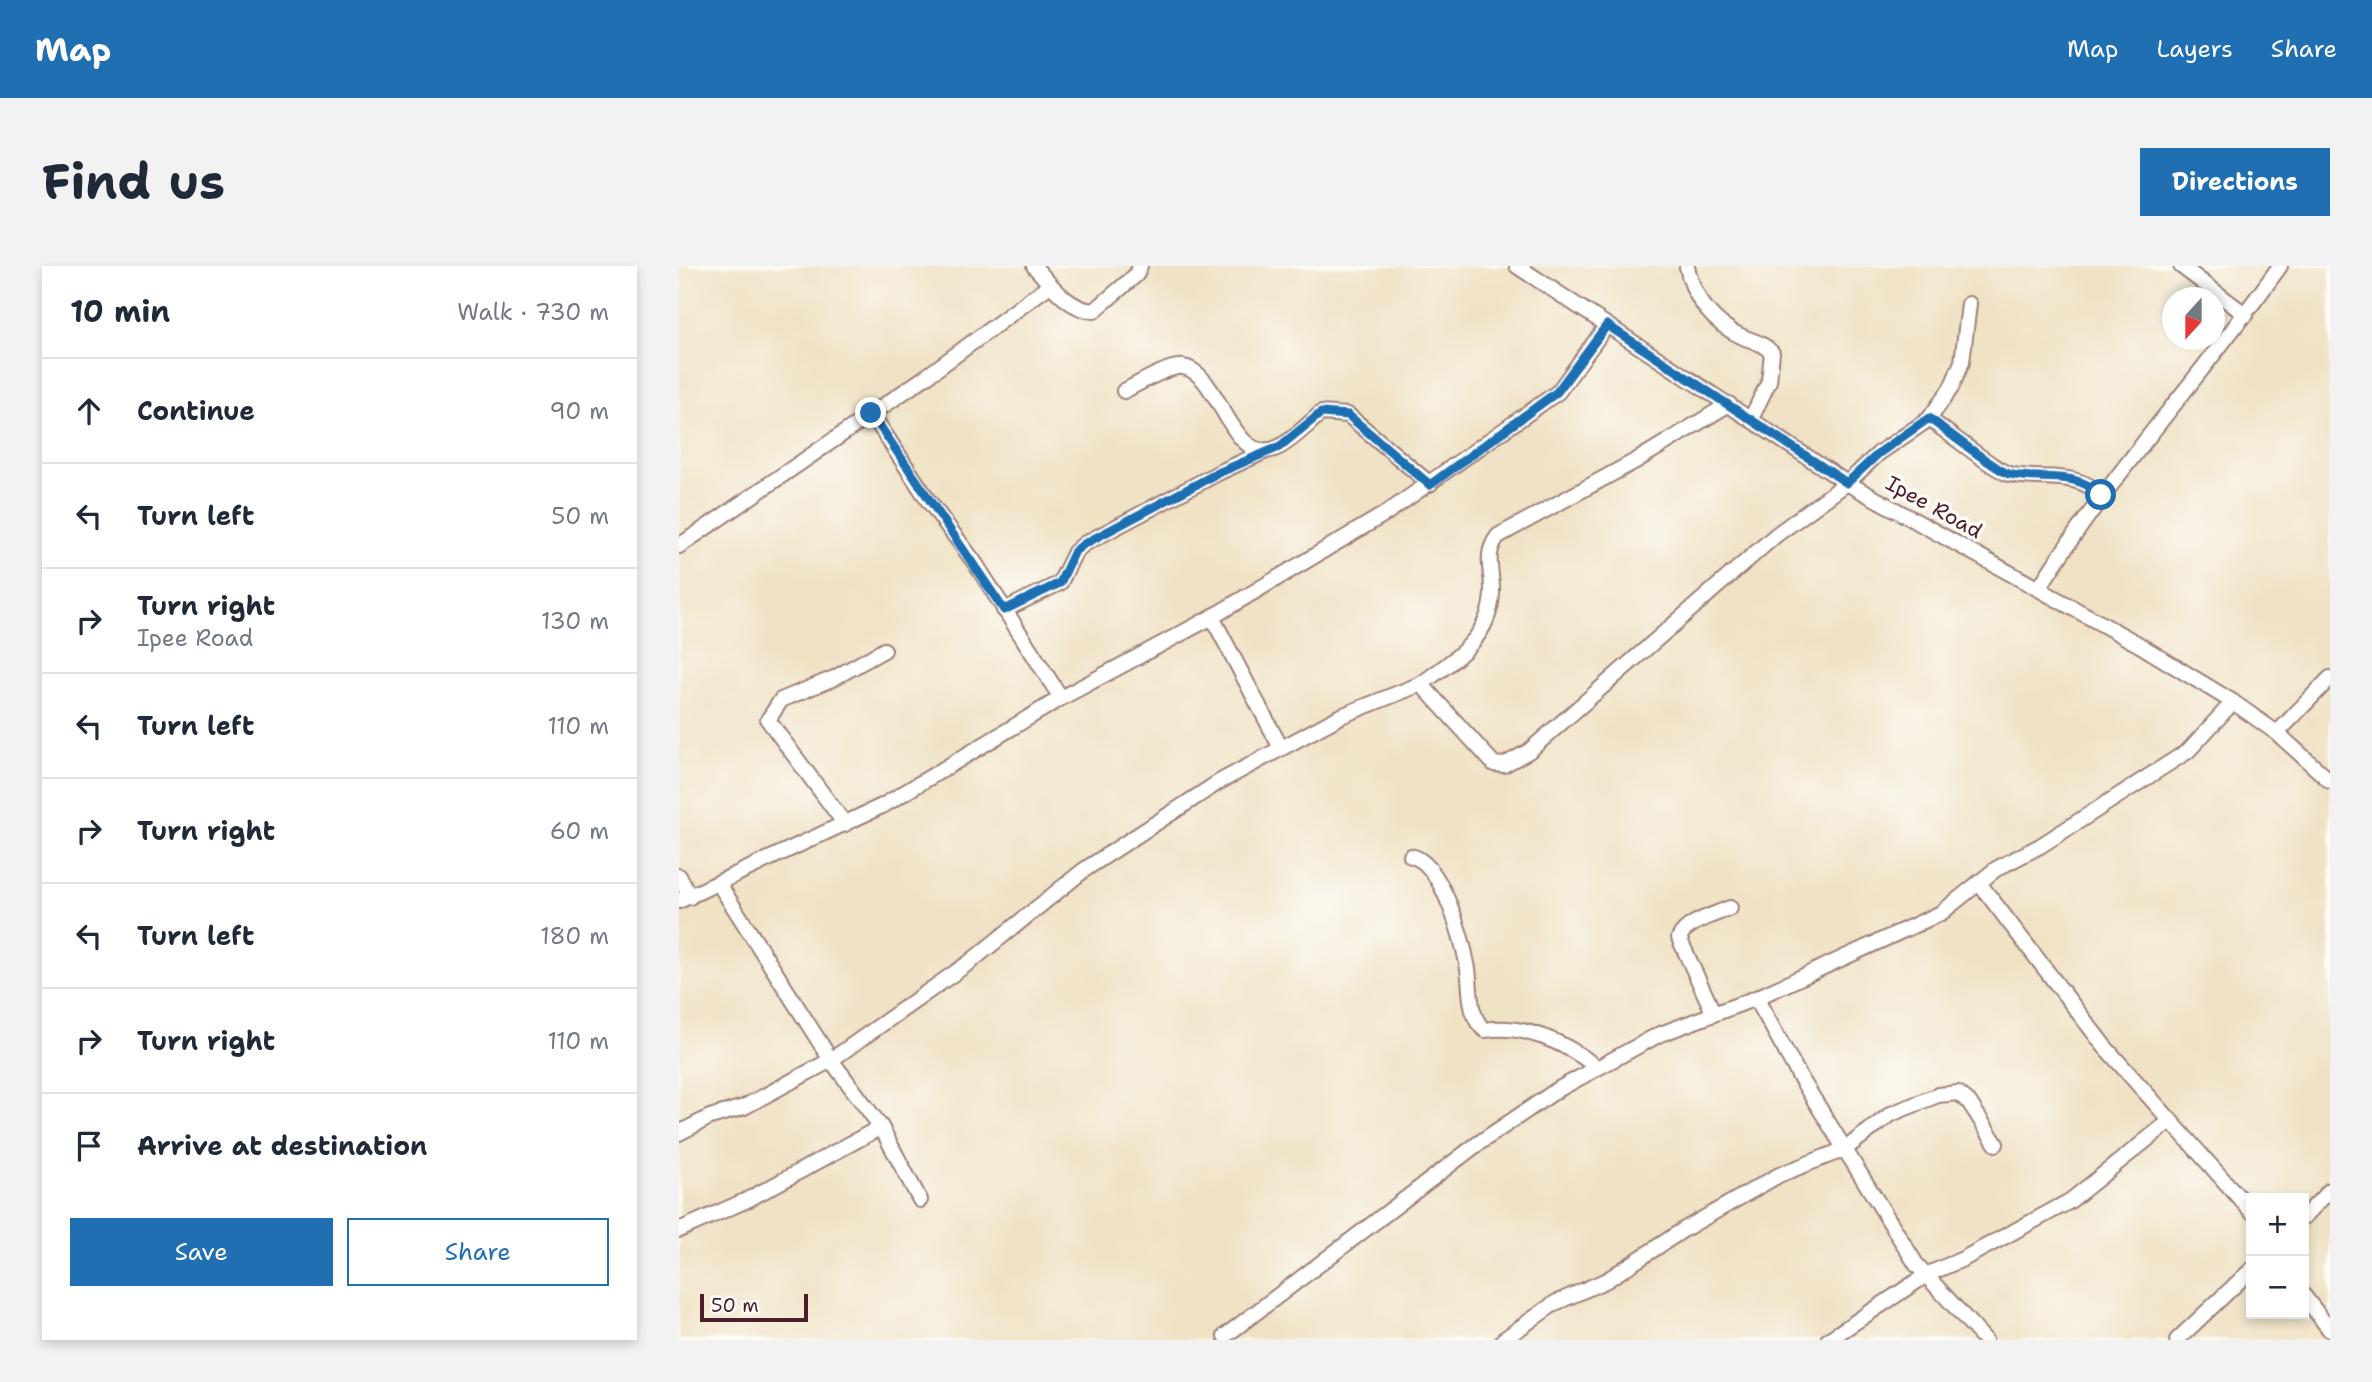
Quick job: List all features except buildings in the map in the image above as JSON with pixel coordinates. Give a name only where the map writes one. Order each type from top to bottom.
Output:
[{"type":"street","points":[[1034,266],[1050,285],[1078,307],[1094,311],[1136,275],[1140,266]]},
{"type":"street","name":"Ipee Road","points":[[1517,266],[1847,483],[2039,588],[2233,702],[2277,733],[2330,781]]},
{"type":"street","points":[[2181,266],[2246,315]]},
{"type":"street","points":[[2039,588],[2101,495],[2246,315],[2280,266]]},
{"type":"street","points":[[1687,267],[1695,295],[1705,309],[1733,331],[1756,341],[1772,353],[1769,381],[1751,419]]},
{"type":"street","points":[[679,546],[1050,285]]},
{"type":"street","points":[[1420,684],[1489,761],[1504,765],[1529,751],[1776,535],[1847,483],[1879,453],[1929,418],[1951,388],[1962,362],[1969,304]]},
{"type":"street","points":[[679,876],[685,899],[845,824],[884,805],[1061,698],[1212,617],[1430,485],[1557,392],[1607,325]]},
{"type":"street","points":[[1123,391],[1171,367],[1185,367],[1204,379],[1229,424],[1241,437],[1258,449],[1268,450]]},
{"type":"street","points":[[679,1133],[710,1117],[744,1107],[831,1060],[970,962],[1084,870],[1148,825],[1341,716],[1420,684],[1463,655],[1479,633],[1492,593],[1488,557],[1490,545],[1498,536],[1639,459],[1729,404]]},
{"type":"street","points":[[871,413],[1061,698]]},
{"type":"street","points":[[1004,610],[1060,583],[1075,551],[1084,544],[1218,473],[1279,447],[1321,413],[1348,415],[1430,485]]},
{"type":"street","points":[[1929,418],[2008,474],[2071,478],[2090,484],[2101,495]]},
{"type":"street","points":[[1212,617],[1281,748]]},
{"type":"street","points":[[845,824],[768,720],[781,701],[834,678],[884,650]]},
{"type":"street","points":[[2277,733],[2330,678]]},
{"type":"street","points":[[1226,1336],[1475,1145],[1595,1066],[1713,1012],[1756,998],[1929,919],[1957,902],[1996,869],[2171,764],[2211,729],[2233,702]]},
{"type":"street","points":[[1411,856],[1423,861],[1439,880],[1465,953],[1473,1014],[1479,1026],[1485,1030],[1502,1027],[1536,1035],[1573,1048],[1595,1066]]},
{"type":"street","points":[[1979,883],[2105,1047],[2246,1205]]},
{"type":"street","points":[[719,884],[831,1060],[881,1127],[920,1200]]},
{"type":"street","points":[[1713,1012],[1679,938],[1684,930],[1730,908]]},
{"type":"street","points":[[1756,998],[1916,1264],[1928,1274],[1985,1340]]},
{"type":"street","points":[[1503,1340],[1555,1303],[1607,1280],[1683,1230],[1779,1175],[1845,1149],[1891,1114],[1911,1104],[1938,1095],[1958,1093],[1969,1102],[1996,1144]]},
{"type":"street","points":[[1828,1340],[1928,1274],[1963,1259],[2070,1200],[2170,1121]]},
{"type":"street","points":[[679,1230],[747,1200],[881,1127]]},
{"type":"street","points":[[2309,1212],[2330,1190]]},
{"type":"street","points":[[2177,1340],[2246,1275]]},
{"type":"street","points":[[2309,1303],[2330,1330]]},
{"type":"route","points":[[871,413],[928,500],[975,563],[1004,610],[1054,588],[1060,583],[1075,551],[1084,544],[1218,473],[1279,447],[1321,413],[1348,415],[1372,438],[1410,465],[1430,485],[1535,411],[1557,392],[1607,325],[1847,483],[1879,453],[1929,418],[2008,474],[2071,478],[2090,484],[2101,495]]}]
